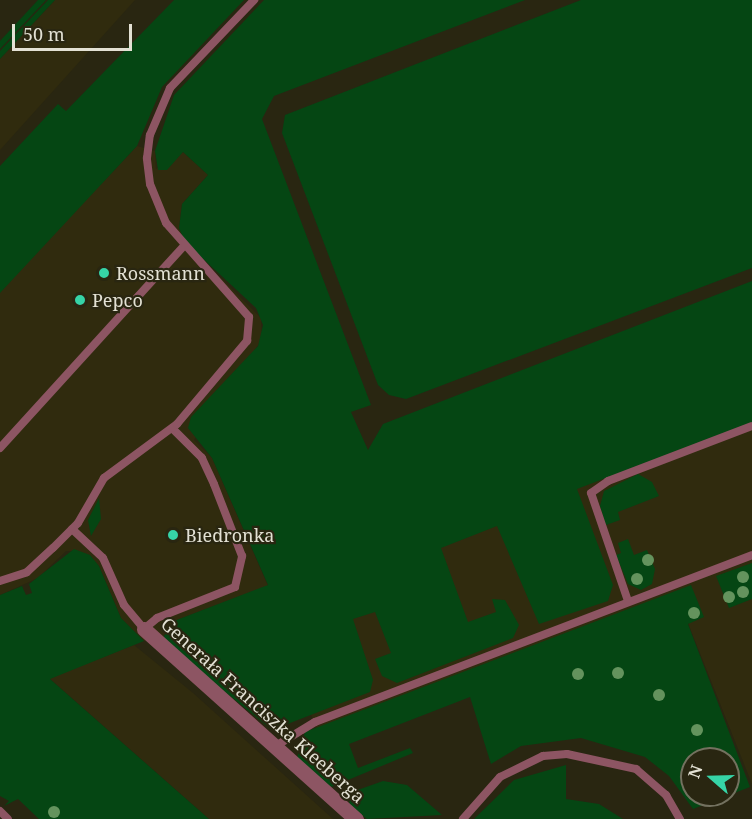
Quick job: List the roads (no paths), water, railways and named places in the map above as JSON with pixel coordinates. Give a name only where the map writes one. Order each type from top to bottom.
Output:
[{"type":"street","name":"Generała Franciszka Kleeberga","points":[[144,629],[357,819]]},
{"type":"lane","points":[[0,581],[27,572],[72,529],[104,478],[172,428],[247,341],[249,324],[236,301],[183,247],[150,184],[150,135],[170,88],[254,0]]},
{"type":"lane","points":[[0,448],[183,247]]},
{"type":"lane","points":[[628,601],[591,493],[608,481],[752,426]]},
{"type":"lane","points":[[72,529],[103,558],[124,605],[144,629],[157,618],[227,593],[241,576],[242,556],[202,458],[172,428]]},
{"type":"lane","points":[[274,747],[315,722],[752,555]]},
{"type":"lane","points":[[463,819],[500,777],[543,756],[567,754],[636,769],[666,795],[680,819]]},
{"type":"lane","points":[[0,811],[8,819]]},
{"type":"place","name":"Rossmann","points":[[104,273]]},
{"type":"place","name":"Pepco","points":[[80,300]]},
{"type":"place","name":"Biedronka","points":[[173,535]]}]
